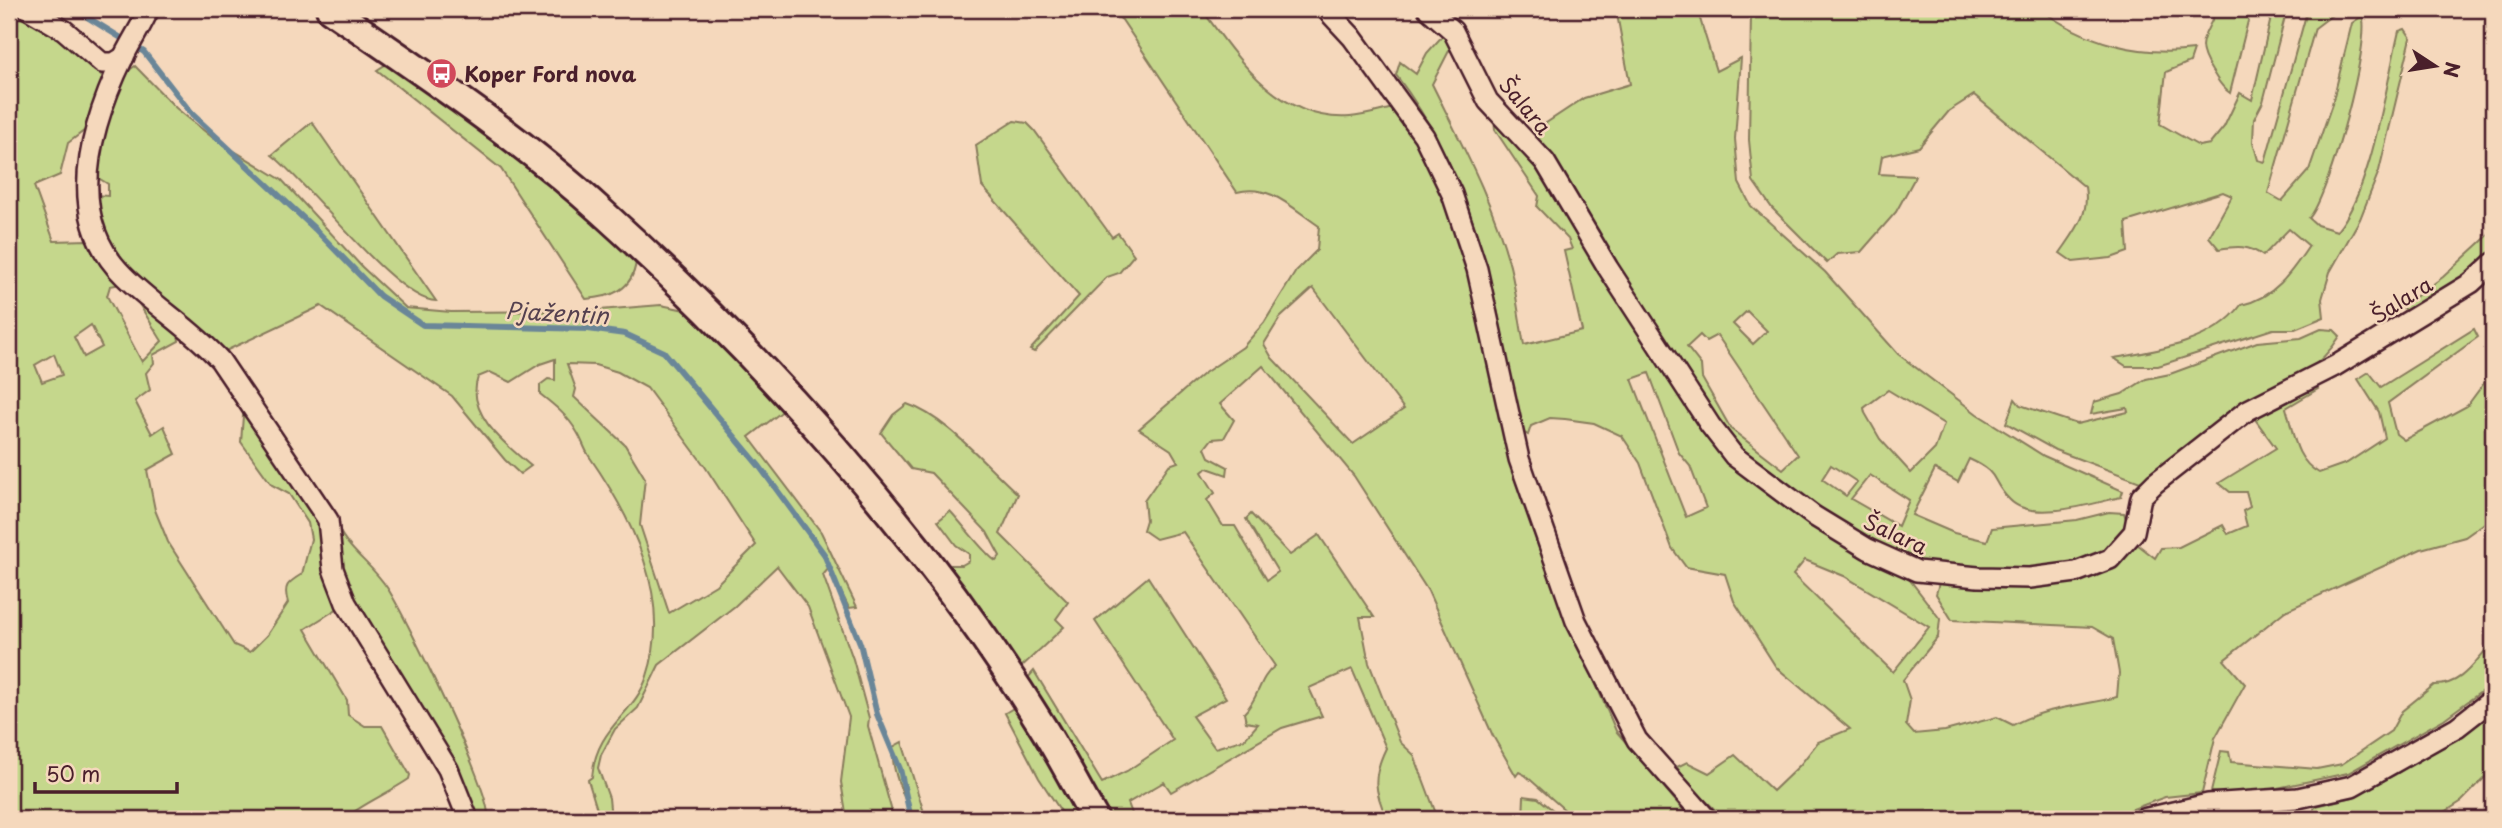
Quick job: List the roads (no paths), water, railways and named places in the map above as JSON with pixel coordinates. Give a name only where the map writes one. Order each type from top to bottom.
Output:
[{"type":"main road","points":[[330,9],[460,98],[590,202],[717,321],[846,460],[940,580],[1037,717],[1095,819]]},
{"type":"street","points":[[28,9],[64,30],[102,63],[114,63],[124,57]]},
{"type":"street","points":[[149,9],[124,57],[90,153],[88,211],[98,242],[121,273],[166,314],[205,343],[220,360],[328,520],[333,569],[346,603],[448,769],[468,819]]},
{"type":"street","points":[[1326,9],[1352,37],[1424,136],[1452,194],[1477,269],[1519,459],[1576,621],[1637,740],[1707,819]]},
{"type":"street","name":"Šalara","points":[[1428,9],[1453,31],[1488,101],[1545,162],[1608,268],[1710,425],[1734,456],[1814,516],[1868,549],[1917,571],[1978,577],[2030,578],[2076,572],[2110,559],[2134,532],[2138,506],[2148,490],[2248,410],[2335,366],[2471,283],[2493,263]]},
{"type":"street","points":[[2143,819],[2208,804],[2298,798],[2352,786],[2457,727],[2493,699]]},
{"type":"waterway","name":"Pjažentin","points":[[74,9],[144,52],[192,114],[315,229],[380,296],[423,325],[588,329],[625,334],[664,352],[760,467],[824,554],[860,643],[877,714],[900,769],[911,819]]},
{"type":"place","name":"Koper Ford nova","points":[[441,73]]}]
